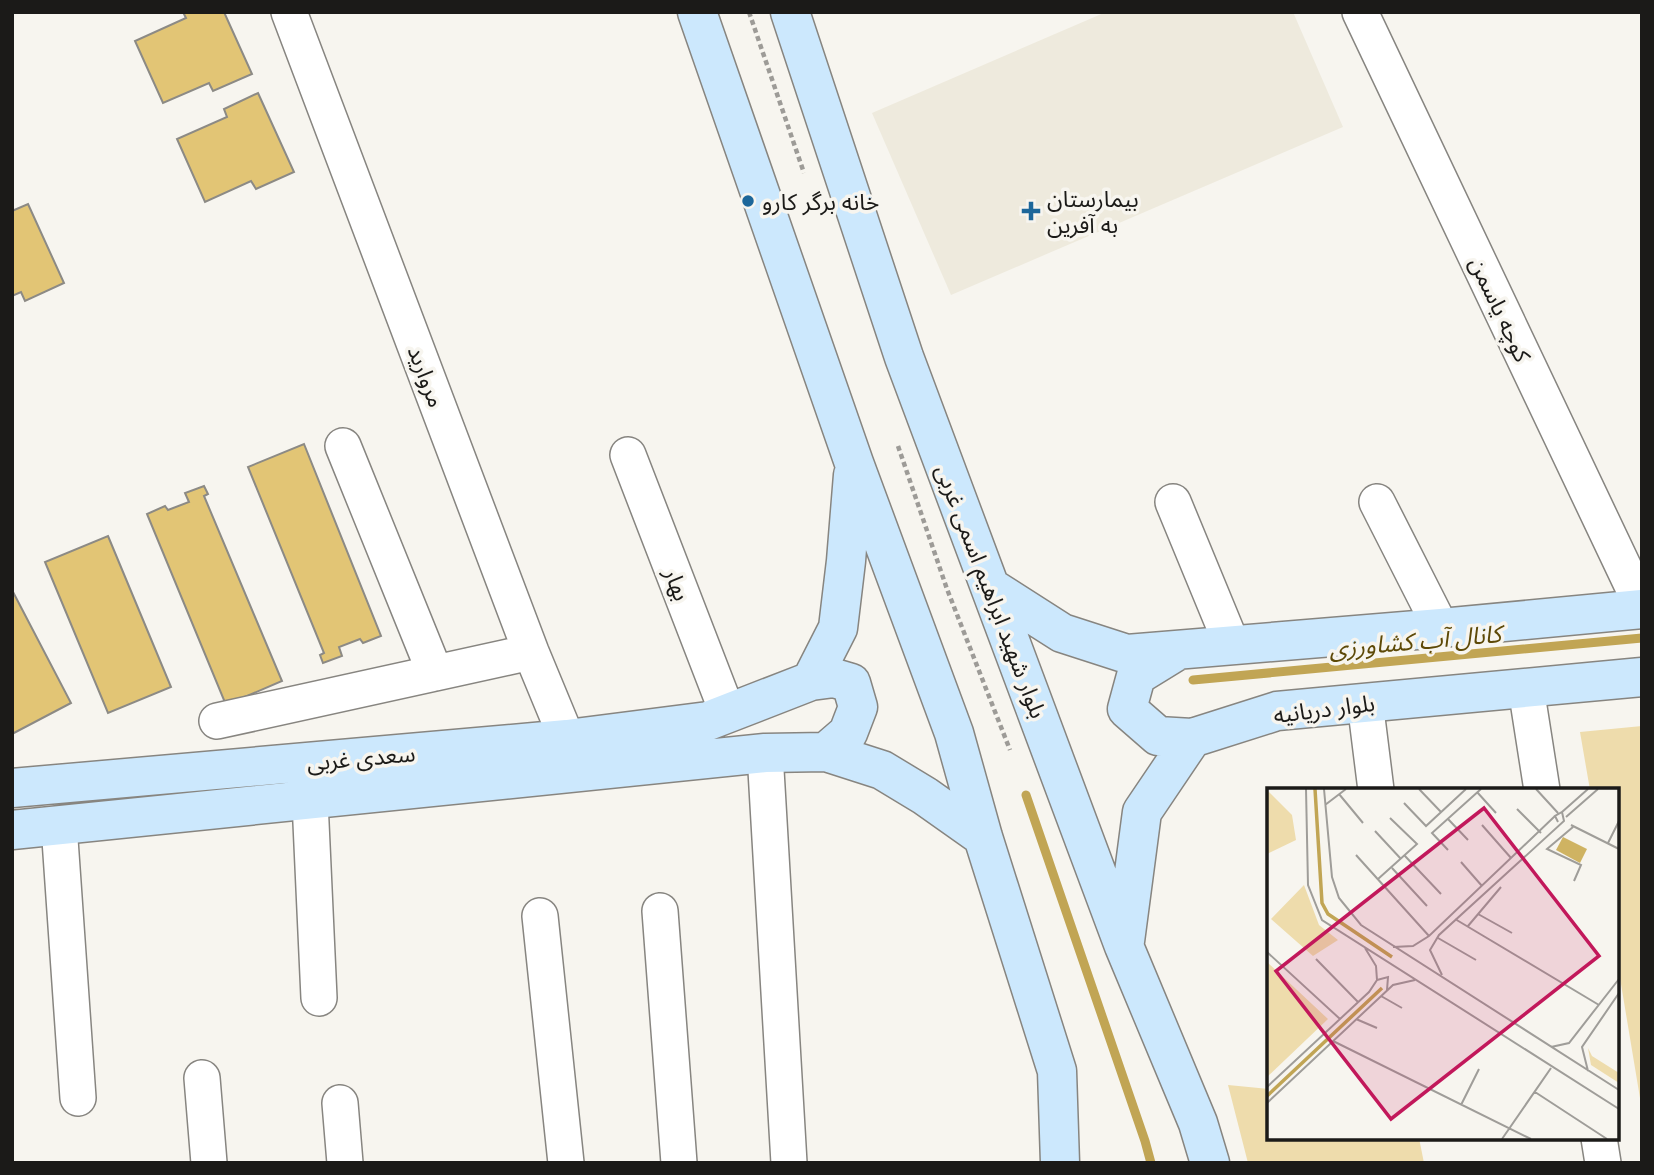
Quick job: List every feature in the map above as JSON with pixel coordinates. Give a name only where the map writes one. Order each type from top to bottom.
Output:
[{"type":"street","name":"مروارید","points":[[289,12],[531,652],[567,739]]},
{"type":"street","points":[[697,12],[854,463],[954,733],[983,838],[1057,1071],[1060,1163]]},
{"type":"street","name":"بلوار شهید ابراهیم اسمی غربی","points":[[790,12],[904,357],[1124,946],[1198,1123],[1210,1163]]},
{"type":"street","name":"کوچه یاسمن","points":[[1360,12],[1642,608]]},
{"type":"street","points":[[343,446],[435,673]]},
{"type":"street","name":"بهار","points":[[628,455],[718,717]]},
{"type":"street","points":[[811,681],[838,628],[854,463]]},
{"type":"street","points":[[1173,502],[1232,645]]},
{"type":"street","points":[[1377,502],[1441,628]]},
{"type":"street","points":[[990,587],[1062,633],[1128,654],[1642,608]]},
{"type":"street","points":[[1180,650],[1136,676],[1127,709],[1158,736],[1192,738]]},
{"type":"street","points":[[218,721],[531,652]]},
{"type":"street","name":"بلوار دریانیه","points":[[1192,738],[1276,711],[1642,677]]},
{"type":"street","points":[[811,681],[834,678],[851,683],[858,707],[848,733],[826,752]]},
{"type":"street","name":"سعدی غربی","points":[[12,788],[567,739],[718,717],[811,681]]},
{"type":"street","points":[[1525,688],[1542,788]]},
{"type":"street","points":[[1365,702],[1376,788]]},
{"type":"street","points":[[1124,946],[1142,812],[1192,738]]},
{"type":"street","name":"سعدی غربی","points":[[12,830],[765,753],[826,752],[882,770],[925,796],[983,838]]},
{"type":"street","points":[[765,753],[789,1163]]},
{"type":"street","points":[[310,801],[319,998]]},
{"type":"street","points":[[59,825],[78,1098]]},
{"type":"street","points":[[660,911],[679,1163]]},
{"type":"street","points":[[540,916],[566,1163]]},
{"type":"street","points":[[202,1078],[209,1163]]},
{"type":"street","points":[[340,1103],[345,1163]]},
{"type":"street","points":[[1599,1140],[1603,1163]]},
{"type":"shaded area","name":"بیمارستان به آفرین","points":[[1106,12],[1293,12],[1343,127],[951,295],[872,113]]},
{"type":"shaded area","points":[[1642,726],[1642,1110],[1619,972],[1619,788],[1590,788],[1580,732]]},
{"type":"shaded area","points":[[1228,1085],[1267,1089],[1267,1140],[1419,1140],[1424,1163],[1248,1163]]},
{"type":"building","points":[[183,12],[224,12],[252,74],[213,91],[209,83],[163,103],[135,41],[186,18]]},
{"type":"building","points":[[258,93],[294,172],[256,189],[251,181],[205,202],[177,139],[227,117],[224,109]]},
{"type":"building","points":[[28,204],[64,283],[25,301],[21,292],[12,296],[12,211]]},
{"type":"building","points":[[304,444],[381,636],[363,643],[360,639],[339,647],[342,656],[323,663],[320,655],[324,653],[248,467]]},
{"type":"building","points":[[204,486],[208,494],[204,496],[282,681],[226,705],[147,514],[165,506],[168,510],[189,502],[185,493]]},
{"type":"building","points":[[108,536],[171,687],[108,713],[45,562]]},
{"type":"building","points":[[12,590],[71,703],[12,734]]},
{"type":"waterway","name":"کانال آب کشاورزی","points":[[1193,680],[1642,638]]},
{"type":"waterway","points":[[1026,795],[1151,1163]]},
{"type":"place","name":"خانه برگر کارو","points":[[748,201]]},
{"type":"place","name":"بیمارستان به آفرین","points":[[1031,211]]}]
